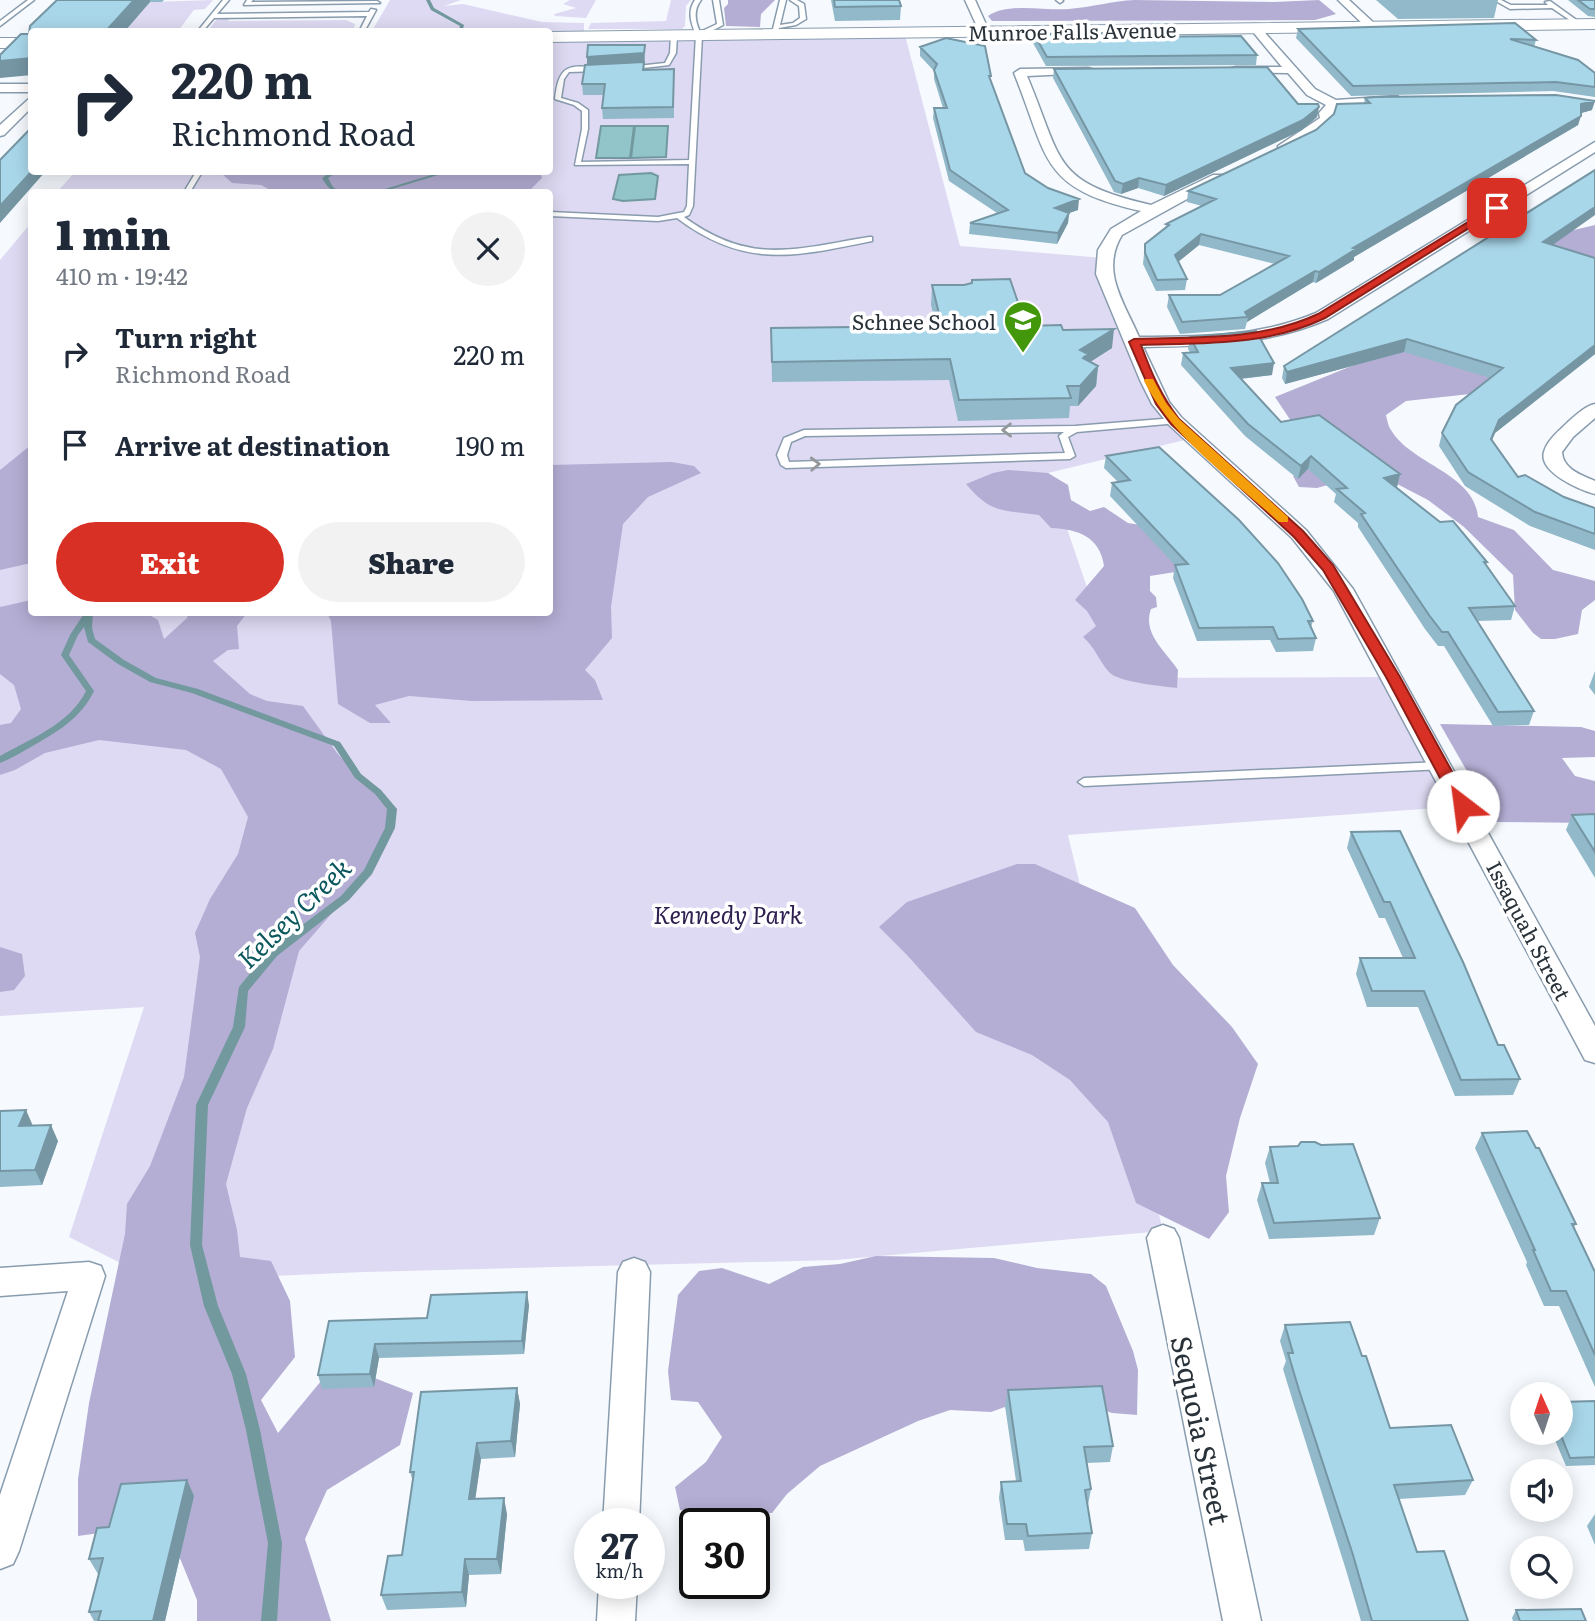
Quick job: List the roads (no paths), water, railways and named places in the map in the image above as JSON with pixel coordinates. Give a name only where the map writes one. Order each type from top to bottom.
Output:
[{"type":"street","points":[[970,0],[984,31]]},
{"type":"street","points":[[1343,0],[1371,26]]},
{"type":"street","name":"Munroe Falls Avenue","points":[[553,37],[775,31],[1587,24]]},
{"type":"street","points":[[1254,27],[1311,92],[1334,104],[1405,100]]},
{"type":"street","points":[[0,43],[28,43]]},
{"type":"street","points":[[1225,70],[1291,69]]},
{"type":"street","points":[[1105,71],[1020,73],[1051,152],[1065,176],[1091,192],[1153,210]]},
{"type":"street","points":[[0,88],[28,88]]},
{"type":"street","points":[[0,132],[28,104]]},
{"type":"street","points":[[1270,155],[1320,127],[1326,119],[1327,109],[1334,104]]},
{"type":"street","points":[[1134,342],[1242,339],[1297,328],[1322,316],[1592,151]]},
{"type":"street","name":"Issaquah Street","points":[[1234,171],[1153,210],[1116,232],[1105,250],[1104,274],[1161,404],[1175,421],[1299,534],[1328,568],[1393,677],[1595,1052]]},
{"type":"street","points":[[1595,409],[1558,440],[1552,450],[1552,459],[1555,466],[1569,478],[1595,488]]},
{"type":"street","name":"Sequoia Street","points":[[1163,1238],[1242,1621]]},
{"type":"street","points":[[622,1508],[634,1272]]},
{"type":"street","points":[[0,1282],[89,1276],[0,1551]]},
{"type":"street","points":[[616,1621],[617,1599]]},
{"type":"lane","points":[[0,24],[31,0]]},
{"type":"lane","points":[[553,214],[658,219],[687,214],[690,206],[699,35],[694,24],[693,7],[698,0]]},
{"type":"lane","points":[[699,35],[720,25],[716,0]]},
{"type":"lane","points":[[775,31],[783,0]]},
{"type":"lane","points":[[775,31],[803,19],[802,5],[793,0]]},
{"type":"lane","points":[[1497,0],[1510,7],[1553,6]]},
{"type":"lane","points":[[1546,0],[1587,24]]},
{"type":"lane","points":[[202,28],[224,2],[378,2]]},
{"type":"lane","points":[[363,28],[378,2]]},
{"type":"lane","points":[[212,16],[371,14]]},
{"type":"lane","points":[[618,69],[667,64],[673,53],[674,35]]},
{"type":"lane","points":[[608,69],[572,70],[563,72],[560,76],[558,99],[576,104],[585,110],[585,129],[577,164],[692,162]]},
{"type":"lane","points":[[679,216],[695,228],[744,251],[779,252],[869,239]]},
{"type":"lane","points":[[1075,429],[1063,436],[1070,456],[786,465],[782,455],[787,440],[804,433],[1075,429],[1175,421]]},
{"type":"lane","points":[[1084,782],[1440,766]]},
{"type":"water","points":[[601,126],[634,126],[630,158],[596,158]]},
{"type":"water","points":[[635,126],[668,126],[666,157],[631,158]]},
{"type":"water","points":[[651,173],[658,176],[655,199],[613,199],[619,175]]},
{"type":"waterway","name":"Kelsey Creek","points":[[428,0],[432,9],[461,28]]},
{"type":"waterway","points":[[330,175],[325,178],[333,189]]},
{"type":"waterway","name":"Kelsey Creek","points":[[388,189],[435,175]]},
{"type":"waterway","points":[[0,760],[52,731],[85,702],[90,691],[65,655],[74,635],[87,616]]},
{"type":"waterway","name":"Kelsey Creek","points":[[89,616],[91,640],[121,662],[153,680],[195,691],[337,744],[358,776],[378,792],[392,809],[390,828],[368,872],[345,898],[273,953],[243,990],[239,1027],[202,1105],[196,1245],[211,1306],[239,1374],[275,1543],[269,1621]]},
{"type":"place","name":"Schnee School","points":[[1023,354]]},
{"type":"park label","name":"Kennedy Park","points":[[728,913]]}]
